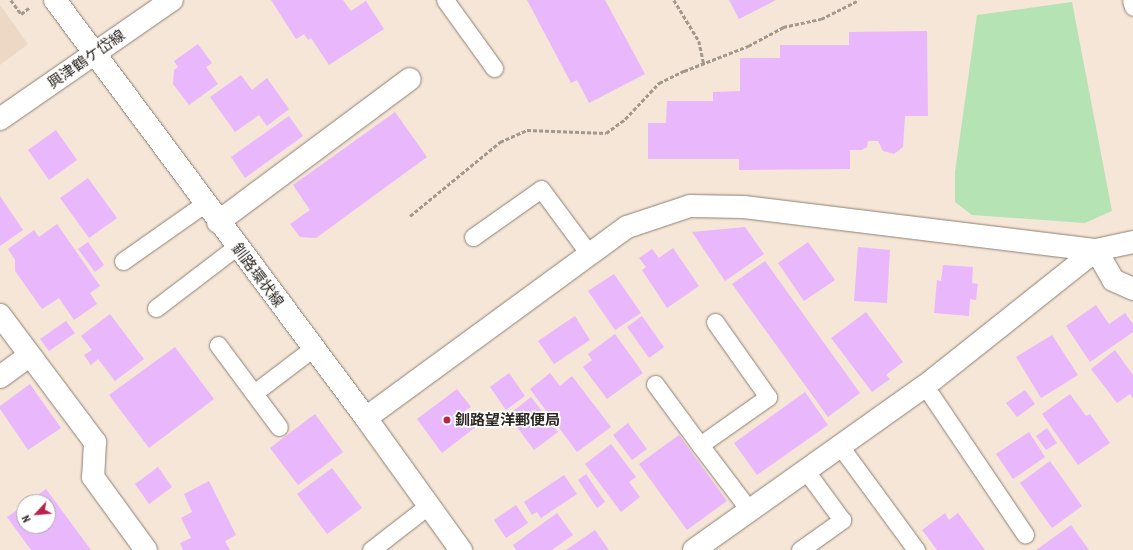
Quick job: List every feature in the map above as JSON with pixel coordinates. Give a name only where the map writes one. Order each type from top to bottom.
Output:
[{"type":"street","name":"釧路環状線","points":[[55,0],[204,204],[366,418],[461,550]]},
{"type":"street","name":"興津鶴ケ岱線","points":[[0,119],[93,53],[172,0]]},
{"type":"street","points":[[218,222],[410,79]]},
{"type":"street","points":[[366,418],[627,227],[690,206],[744,207],[1096,250],[1133,242]]},
{"type":"street","points":[[1096,250],[1113,280],[1133,289]]},
{"type":"street","points":[[694,550],[925,386],[1096,250]]},
{"type":"street","points":[[0,315],[29,356],[95,442],[93,477],[146,550]]},
{"type":"street","points":[[0,377],[29,356]]},
{"type":"lane","points":[[445,0],[494,68]]},
{"type":"lane","points":[[1131,0],[1133,7]]},
{"type":"lane","points":[[473,237],[541,189],[590,255]]},
{"type":"lane","points":[[123,261],[204,204]]},
{"type":"lane","points":[[156,308],[236,247]]},
{"type":"lane","points":[[700,445],[768,397],[715,322]]},
{"type":"lane","points":[[218,345],[279,427]]},
{"type":"lane","points":[[254,393],[313,348]]},
{"type":"lane","points":[[655,384],[750,510]]},
{"type":"lane","points":[[925,386],[1025,534]]},
{"type":"lane","points":[[840,446],[916,550]]},
{"type":"lane","points":[[800,550],[842,520],[806,470]]},
{"type":"lane","points":[[371,550],[428,505]]},
{"type":"path","points":[[11,0],[21,14],[34,5]]},
{"type":"path","points":[[674,0],[699,41],[704,64]]},
{"type":"path","points":[[410,216],[500,142],[527,130],[606,133],[625,119],[659,83],[684,71],[748,46],[784,27],[821,19],[859,0]]},
{"type":"shaded area","points":[[0,5],[28,44],[0,65]]},
{"type":"green space","points":[[1072,2],[1112,211],[1085,223],[972,215],[955,202],[955,172],[977,15]]},
{"type":"building","points":[[271,0],[343,0],[351,11],[366,1],[384,29],[329,65],[311,38],[308,40],[304,34],[296,39]]},
{"type":"building","points":[[527,0],[605,0],[645,74],[589,103],[577,80],[571,83]]},
{"type":"building","points":[[729,0],[776,0],[739,19]]},
{"type":"building","points":[[927,31],[928,116],[905,116],[903,147],[894,154],[883,151],[878,141],[868,141],[867,147],[862,150],[850,150],[850,169],[739,170],[739,159],[648,159],[648,123],[666,123],[667,101],[713,101],[713,92],[740,91],[740,58],[780,58],[780,45],[849,45],[849,32]]},
{"type":"building","points":[[198,44],[212,63],[206,67],[218,84],[189,105],[173,84],[174,70],[178,67],[174,61]]},
{"type":"building","points":[[241,75],[252,90],[267,78],[289,109],[267,126],[259,115],[235,132],[210,97]]},
{"type":"building","points":[[395,112],[427,157],[316,238],[300,237],[290,224],[310,210],[293,185]]},
{"type":"building","points":[[289,116],[303,136],[245,178],[231,157]]},
{"type":"building","points":[[56,130],[77,160],[49,180],[28,150]]},
{"type":"building","points":[[88,178],[117,218],[89,238],[60,198]]},
{"type":"building","points":[[0,196],[23,230],[0,246]]},
{"type":"building","points":[[57,224],[100,286],[90,293],[97,304],[74,320],[59,298],[42,309],[15,271],[15,260],[8,249],[34,230],[39,237]]},
{"type":"building","points":[[745,227],[764,254],[725,281],[692,232]]},
{"type":"building","points":[[88,242],[104,265],[95,272],[78,249]]},
{"type":"building","points":[[808,242],[835,280],[804,301],[778,263]]},
{"type":"building","points":[[858,247],[890,250],[887,303],[854,301]]},
{"type":"building","points":[[673,248],[699,286],[667,308],[642,270],[646,267],[639,258],[652,249],[659,258]]},
{"type":"building","points":[[765,261],[860,393],[828,417],[732,284]]},
{"type":"building","points":[[943,265],[973,267],[972,283],[978,284],[976,300],[970,299],[969,316],[934,313],[937,280],[941,281]]},
{"type":"building","points":[[614,274],[641,313],[615,330],[588,291]]},
{"type":"building","points":[[1096,305],[1109,324],[1125,313],[1133,324],[1133,332],[1090,362],[1066,326]]},
{"type":"building","points":[[866,312],[903,362],[886,375],[890,379],[872,392],[831,338]]},
{"type":"building","points":[[110,314],[144,359],[115,381],[98,359],[91,365],[84,355],[92,350],[81,336]]},
{"type":"building","points":[[575,316],[590,340],[554,364],[538,341]]},
{"type":"building","points":[[642,316],[664,347],[649,358],[627,327]]},
{"type":"building","points":[[66,321],[75,333],[49,351],[40,339]]},
{"type":"building","points":[[615,334],[643,373],[607,399],[583,367],[592,360],[588,354]]},
{"type":"building","points":[[1052,335],[1078,375],[1041,398],[1016,357]]},
{"type":"building","points":[[175,347],[214,399],[149,448],[109,395]]},
{"type":"building","points":[[1115,350],[1133,375],[1133,398],[1130,394],[1117,403],[1091,369]]},
{"type":"building","points":[[509,373],[525,396],[506,410],[490,387]]},
{"type":"building","points":[[550,373],[560,386],[572,376],[611,427],[577,452],[530,389]]},
{"type":"building","points":[[30,384],[61,428],[28,450],[0,409],[0,406]]},
{"type":"building","points":[[457,389],[471,407],[465,411],[477,426],[442,453],[417,419]]},
{"type":"building","points":[[1025,390],[1035,404],[1017,417],[1006,403]]},
{"type":"building","points":[[805,392],[828,425],[757,475],[734,443]]},
{"type":"building","points":[[1070,394],[1086,416],[1090,414],[1110,443],[1078,465],[1042,414]]},
{"type":"building","points":[[531,397],[558,432],[534,450],[508,415]]},
{"type":"building","points":[[315,414],[343,452],[298,485],[270,448]]},
{"type":"building","points":[[628,423],[647,449],[632,460],[613,435]]},
{"type":"building","points":[[1047,428],[1057,443],[1046,450],[1036,436]]},
{"type":"building","points":[[1029,432],[1045,457],[1013,479],[996,454]]},
{"type":"building","points":[[679,435],[727,501],[687,530],[639,464]]},
{"type":"building","points":[[611,444],[636,477],[629,482],[640,497],[621,512],[585,464]]},
{"type":"building","points":[[1050,461],[1082,506],[1052,528],[1020,483]]},
{"type":"building","points":[[158,467],[172,487],[149,504],[135,484]]},
{"type":"building","points":[[332,468],[362,508],[327,534],[297,494]]},
{"type":"building","points":[[586,474],[605,502],[597,508],[578,480]]},
{"type":"building","points":[[564,475],[577,494],[541,518],[537,512],[532,515],[524,502]]},
{"type":"building","points":[[209,481],[236,535],[225,541],[230,550],[183,550],[180,543],[191,538],[181,518],[192,512],[184,494]]},
{"type":"building","points":[[46,489],[50,494],[39,494]]},
{"type":"building","points":[[56,503],[91,550],[31,550],[19,534],[56,534]]},
{"type":"building","points":[[516,505],[528,523],[506,538],[494,520]]},
{"type":"building","points":[[16,511],[16,529],[7,517]]},
{"type":"building","points":[[557,513],[573,535],[552,550],[516,550],[513,545]]},
{"type":"building","points":[[945,513],[949,520],[958,513],[985,550],[937,550],[922,530]]},
{"type":"building","points":[[1071,525],[1089,550],[1036,550]]},
{"type":"building","points":[[595,530],[609,550],[566,550]]},
{"type":"place","name":"釧路望洋郵便局","points":[[447,420]]}]
